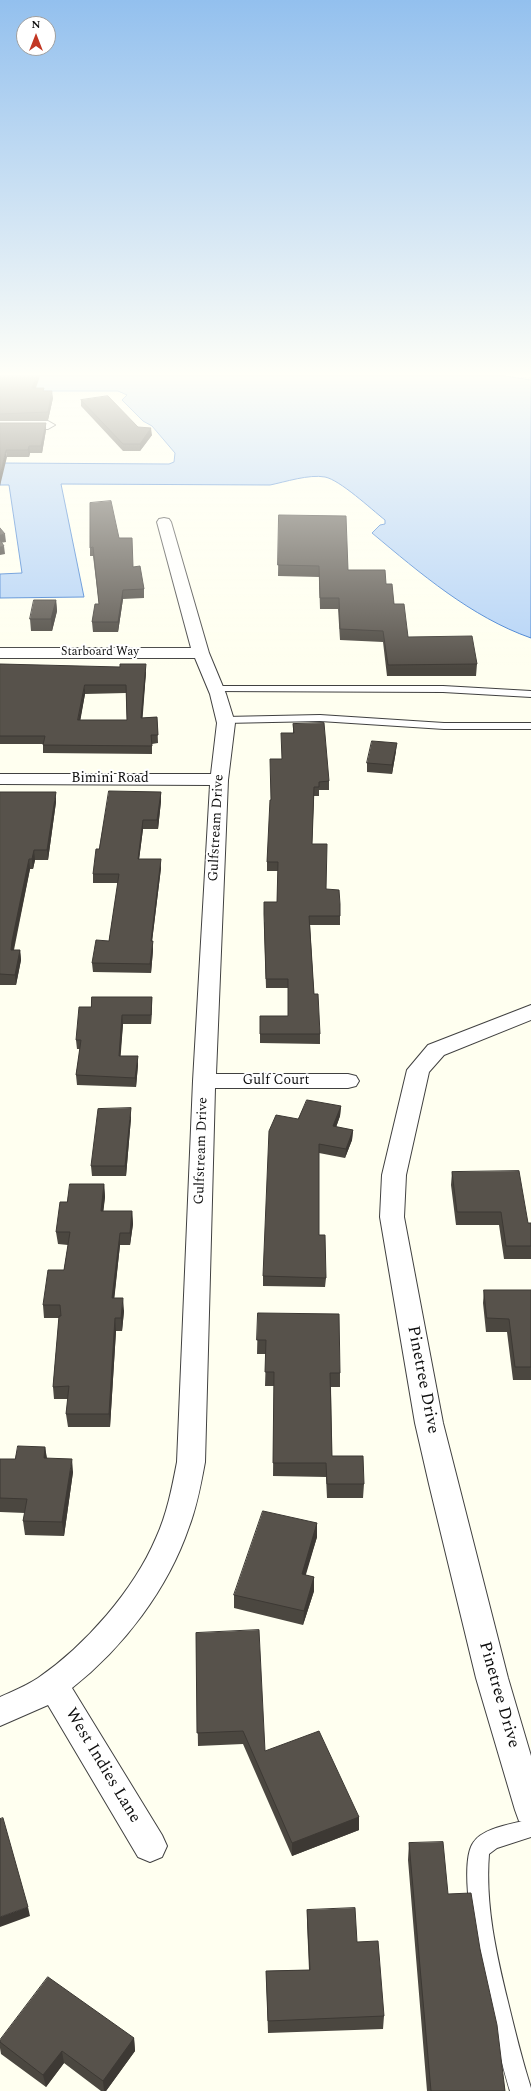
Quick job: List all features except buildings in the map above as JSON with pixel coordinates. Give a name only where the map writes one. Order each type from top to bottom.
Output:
[{"type":"street","name":"Gulfstream Drive","points":[[0,1712],[53,1686],[76,1667],[114,1628],[144,1587],[167,1546],[182,1504],[191,1462],[204,1081],[219,780],[225,720],[216,690],[201,653],[164,522]]},
{"type":"street","name":"Starboard Way","points":[[0,653],[201,653]]},
{"type":"street","name":"Bimini Road","points":[[0,779],[219,780]]},
{"type":"street","name":"Pinetree Drive","points":[[531,1012],[436,1050],[418,1070],[394,1175],[392,1217],[429,1423],[443,1484],[492,1678],[531,1810]]},
{"type":"street","name":"Gulf Court","points":[[204,1081],[348,1081]]},
{"type":"street","name":"West Indies Lane","points":[[53,1686],[150,1846]]},
{"type":"lane","points":[[216,690],[444,689],[531,694]]},
{"type":"lane","points":[[225,720],[320,718],[444,726],[531,726]]},
{"type":"lane","points":[[521,2091],[486,1952],[479,1889],[479,1859],[480,1849],[491,1840],[531,1828]]},
{"type":"water","points":[[0,474],[531,474],[531,638],[488,618],[447,593],[372,533],[380,525],[385,524],[385,520],[339,483],[319,476],[305,477],[270,485],[61,484],[84,597],[0,598],[0,574],[22,573],[9,485],[0,485]]}]
